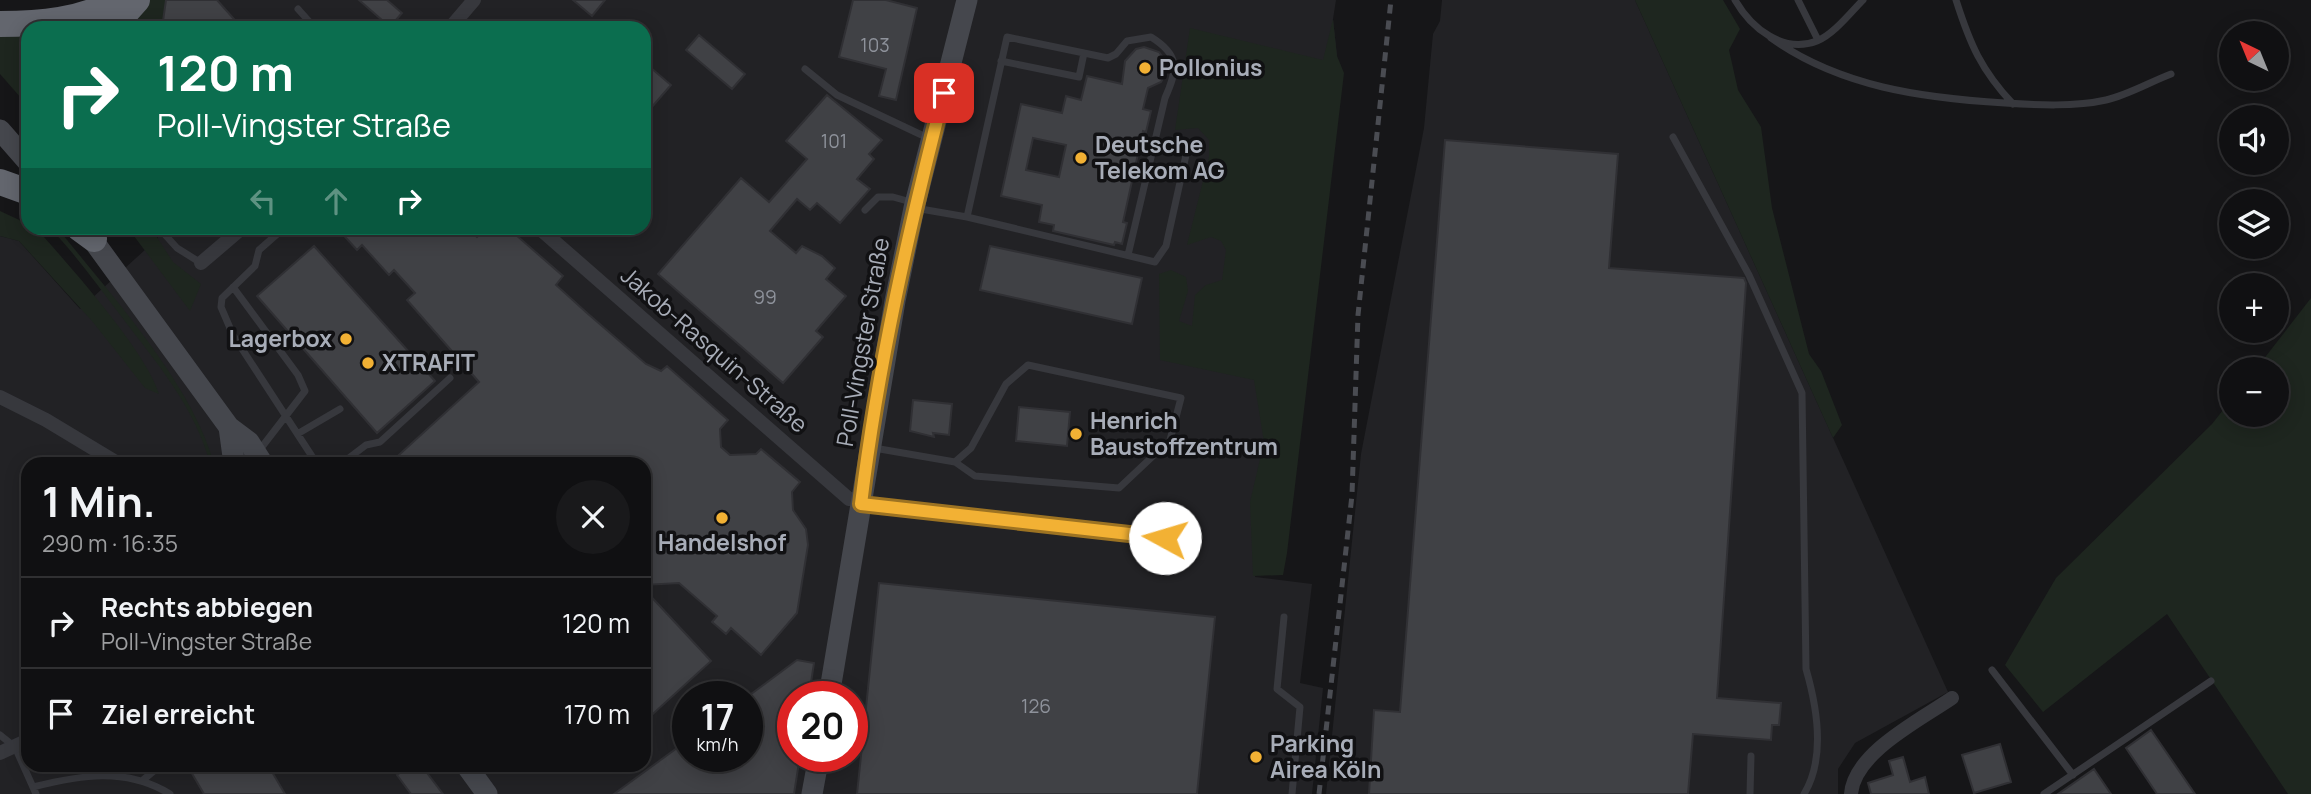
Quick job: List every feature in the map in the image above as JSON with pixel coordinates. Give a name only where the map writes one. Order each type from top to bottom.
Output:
[{"type":"highway","points":[[48,21],[100,10],[116,0]]},
{"type":"highway","points":[[118,21],[137,0]]},
{"type":"highway","points":[[0,24],[21,24]]},
{"type":"highway","points":[[0,182],[21,190]]},
{"type":"street","points":[[456,21],[474,0]]},
{"type":"street","name":"Poll-Vingster Straße","points":[[831,681],[870,447],[915,205],[967,0]]},
{"type":"street","points":[[0,130],[21,155]]},
{"type":"street","points":[[91,235],[229,427],[259,457]]},
{"type":"street","points":[[201,263],[234,235]]},
{"type":"street","name":"Jakob-Rasquin-Straße","points":[[547,235],[849,499],[861,502]]},
{"type":"street","points":[[0,397],[46,420],[107,457]]},
{"type":"street","points":[[229,427],[233,457]]},
{"type":"street","points":[[1851,794],[1852,780],[1872,753],[1952,698]]},
{"type":"street","points":[[0,753],[21,743]]},
{"type":"street","points":[[471,772],[487,794]]},
{"type":"street","points":[[812,794],[816,772]]},
{"type":"lane","points":[[1735,0],[1746,18],[1795,55],[1857,80],[1910,96],[2043,105],[2106,100],[2171,74]]},
{"type":"lane","points":[[1798,0],[1818,40]]},
{"type":"lane","points":[[1771,37],[1793,46],[1818,40],[1863,0]]},
{"type":"lane","points":[[1956,0],[1970,44],[1987,77],[2013,104]]},
{"type":"lane","points":[[298,9],[308,21]]},
{"type":"lane","points":[[967,218],[1007,37],[1108,58],[1116,54],[1127,41],[1151,37],[1167,46],[1175,64],[1128,255]]},
{"type":"lane","points":[[1001,61],[1079,78],[1084,53]]},
{"type":"lane","points":[[805,69],[837,94],[932,139]]},
{"type":"lane","points":[[1673,137],[1749,275],[1802,393],[1806,669],[1817,708],[1815,762],[1804,794]]},
{"type":"lane","points":[[865,210],[878,197],[892,197],[967,218],[1155,262],[1166,246],[1186,155]]},
{"type":"lane","points":[[165,235],[177,248],[201,263]]},
{"type":"lane","points":[[276,235],[259,250],[255,267],[222,298],[223,316],[313,457]]},
{"type":"lane","points":[[233,287],[298,375],[305,391],[261,457]]},
{"type":"lane","points":[[870,447],[955,462],[975,476],[1119,488],[1170,440],[1181,398],[1028,365],[1006,384],[971,448],[955,462]]},
{"type":"lane","points":[[350,457],[366,445],[380,442],[450,378]]},
{"type":"lane","points":[[299,433],[340,409]]},
{"type":"lane","points":[[861,502],[1165,538]]},
{"type":"lane","points":[[1284,617],[1277,690],[1300,706],[1292,794]]},
{"type":"lane","points":[[1992,670],[2073,775]]},
{"type":"lane","points":[[2044,794],[2211,681]]},
{"type":"lane","points":[[0,735],[21,743]]},
{"type":"lane","points":[[1749,794],[1751,756]]},
{"type":"lane","points":[[29,772],[34,790],[81,775],[143,780],[170,794]]},
{"type":"lane","points":[[143,780],[153,772]]},
{"type":"shaded area","points":[[149,0],[168,0],[163,21],[130,21]]},
{"type":"shaded area","points":[[169,0],[1336,0],[1333,19],[1337,56],[1326,186],[1255,577],[1312,584],[1300,683],[1323,688],[1312,794],[0,794],[0,236],[19,241],[80,309],[158,238],[156,235],[651,235],[651,21],[163,21],[165,3]]},
{"type":"shaded area","points":[[1442,0],[1635,0],[1948,692],[1855,743],[1838,769],[1838,794],[1326,794],[1361,454],[1424,128],[1433,34],[1440,21]]},
{"type":"shaded area","points":[[1635,0],[1723,0],[1740,29],[1729,50],[1738,90],[1761,127],[1772,208],[1809,354],[1821,371],[1842,425],[1833,438]]},
{"type":"shaded area","points":[[1333,19],[1337,56],[1344,73],[1287,553],[1283,575],[1253,576],[1250,502],[1264,442],[1254,380],[1160,360],[1159,274],[1171,270],[1186,277],[1188,291],[1179,321],[1192,326],[1195,295],[1206,285],[1222,280],[1226,250],[1221,241],[1211,237],[1187,245],[1209,157],[1209,140],[1198,128],[1175,130],[1190,28],[1323,60]]},
{"type":"shaded area","points":[[21,31],[21,98],[0,74],[0,32]]},
{"type":"shaded area","points":[[0,211],[21,221],[21,235],[42,235],[123,332],[139,355],[159,394],[145,388],[92,321],[19,241],[0,236]]},
{"type":"shaded area","points":[[56,235],[63,235],[150,344],[189,404],[212,457],[208,457],[195,424],[173,386]]},
{"type":"shaded area","points":[[133,235],[156,235],[173,262],[201,284],[190,311]]},
{"type":"shaded area","points":[[2311,298],[2311,794],[2288,794],[2167,614],[2043,712],[2005,665],[2056,578],[2219,415],[2219,427],[2289,427],[2289,357],[2265,357],[2276,343],[2289,343],[2289,326]]},
{"type":"building","points":[[166,0],[217,0],[236,21],[163,21]]},
{"type":"building","points":[[359,0],[387,0],[402,13],[395,21],[383,21]]},
{"type":"building","points":[[573,0],[605,0],[592,16]]},
{"type":"building","points":[[853,0],[886,0],[917,8],[896,100],[879,96],[886,69],[839,57]]},
{"type":"building","points":[[699,35],[745,74],[732,89],[686,50]]},
{"type":"building","points":[[1144,47],[1159,52],[1164,59],[1165,75],[1161,82],[1148,88],[1143,109],[1151,111],[1146,132],[1143,131],[1123,222],[1127,223],[1122,244],[1115,242],[1114,245],[1053,231],[1054,225],[1039,222],[1042,205],[1001,196],[1021,104],[1062,113],[1066,96],[1081,100],[1087,76],[1122,84],[1125,61],[1136,49]],"holes":[[[1033,138],[1066,145],[1059,177],[1026,170]]]},
{"type":"building","points":[[651,68],[671,85],[651,108]]},
{"type":"building","points":[[827,95],[882,140],[869,154],[874,159],[857,179],[870,189],[840,223],[817,203],[810,210],[797,199],[770,231],[796,253],[802,246],[822,256],[835,268],[826,279],[846,296],[816,331],[823,337],[783,383],[658,274],[741,178],[769,202],[807,159],[786,141]]},
{"type":"building","points":[[1445,140],[1618,154],[1609,268],[1744,278],[1746,283],[1717,698],[1781,703],[1779,725],[1772,725],[1771,740],[1693,734],[1688,794],[1369,794],[1374,710],[1400,712]]},
{"type":"building","points":[[343,235],[516,235],[563,276],[556,285],[587,313],[646,364],[661,371],[667,366],[728,420],[720,429],[721,447],[730,455],[756,454],[761,449],[800,482],[792,492],[793,510],[806,529],[808,545],[797,613],[761,655],[731,628],[726,634],[712,622],[717,616],[679,583],[651,585],[651,457],[397,457],[479,382],[407,300],[415,293],[394,270],[389,275],[362,245],[357,250]]},
{"type":"building","name":"Lagerbox","points":[[314,246],[435,381],[377,433],[257,296]]},
{"type":"building","points":[[990,246],[1142,278],[1132,324],[980,290]]},
{"type":"building","points":[[913,400],[952,404],[949,435],[933,433],[934,437],[910,431]]},
{"type":"building","points":[[1019,407],[1070,412],[1067,446],[1016,441]]},
{"type":"building","points":[[879,583],[1215,617],[1197,794],[857,794],[859,772],[868,772],[868,688]]},
{"type":"building","points":[[651,597],[711,661],[689,681],[672,681],[672,697],[651,716]]},
{"type":"building","points":[[797,660],[814,663],[811,681],[777,681],[777,772],[797,772],[794,794],[614,794],[644,772],[651,772],[651,767],[672,752],[672,772],[763,772],[763,685]]},
{"type":"building","points":[[2151,730],[2195,794],[2157,794],[2126,748]]},
{"type":"building","points":[[2000,744],[2011,782],[1974,793],[1962,755]]},
{"type":"building","points":[[1903,757],[1910,782],[1925,777],[1929,794],[1871,794],[1868,783],[1893,775],[1889,761]]},
{"type":"building","points":[[2094,769],[2111,794],[2058,794]]},
{"type":"building","points":[[191,772],[272,772],[285,794],[204,794]]},
{"type":"building","points":[[401,772],[426,772],[443,794],[411,794],[397,775]]},
{"type":"railway","points":[[1319,794],[1352,495],[1358,315],[1391,0]]},
{"type":"place","name":"Pollonius","points":[[1145,68]]},
{"type":"place","name":"Deutsche Telekom AG","points":[[1081,158]]},
{"type":"place","name":"Lagerbox","points":[[346,339]]},
{"type":"place","name":"XTRAFIT","points":[[368,363]]},
{"type":"place","name":"Henrich Baustoffzentrum","points":[[1076,434]]},
{"type":"place","name":"Handelshof","points":[[722,518]]},
{"type":"place","name":"Parking Airea Köln","points":[[1256,757]]},
{"type":"route","points":[[944,93],[914,208],[895,301],[861,504],[1165,538]]}]
